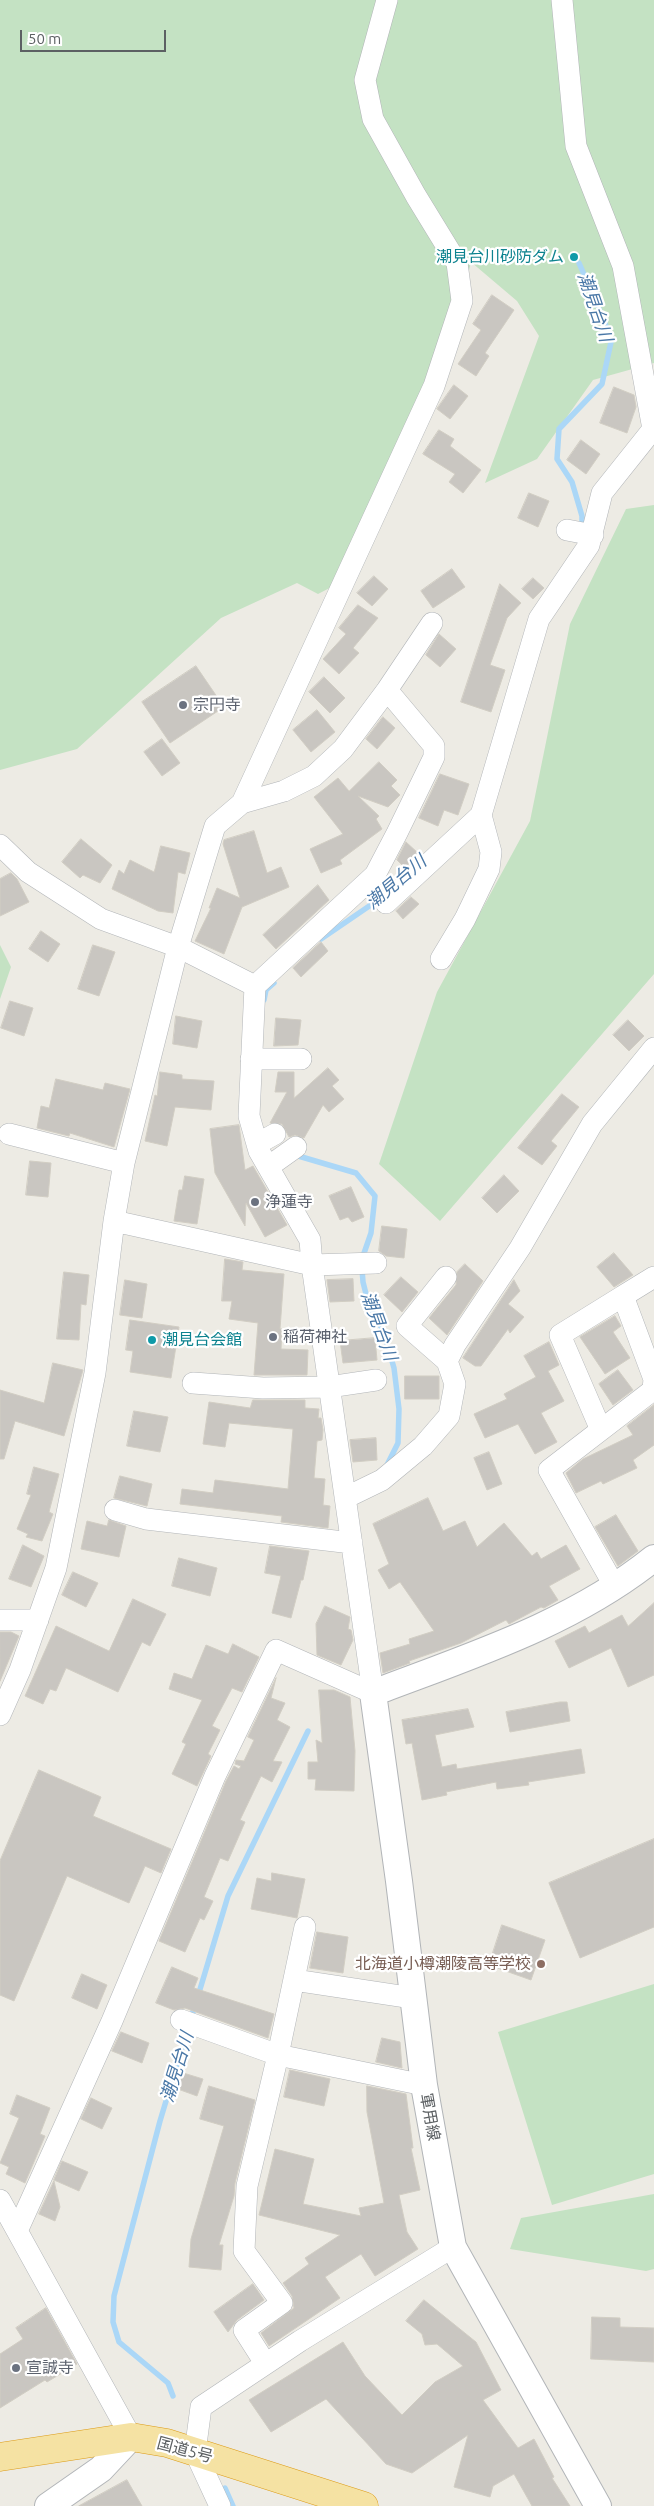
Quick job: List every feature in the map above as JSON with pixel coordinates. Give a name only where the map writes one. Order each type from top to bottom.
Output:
[{"type":"highway","name":"国道5号","points":[[0,2457],[132,2437],[167,2443],[364,2506]]},
{"type":"street","points":[[242,803],[434,386],[462,300],[457,263],[416,196],[373,119],[365,80],[387,0]]},
{"type":"street","points":[[386,903],[401,883],[473,813],[533,614],[589,545],[581,533],[602,494],[653,429],[623,266],[576,146],[562,0]]},
{"type":"street","points":[[0,1714],[20,1670],[56,1568],[95,1373],[114,1222],[124,1163],[178,947],[215,826],[242,803],[284,791],[314,776],[343,749],[387,690],[432,623]]},
{"type":"street","points":[[372,1693],[312,1266],[310,1240],[284,1155],[264,1140],[249,1116],[257,1059],[255,986],[375,875],[398,834],[434,757],[434,746],[387,690]]},
{"type":"street","points":[[440,959],[466,919],[490,868],[491,852],[473,813]]},
{"type":"street","points":[[0,845],[28,872],[101,919],[178,947],[255,986]]},
{"type":"street","points":[[375,875],[401,883]]},
{"type":"street","points":[[447,1361],[455,1345],[520,1248],[592,1124],[654,1048]]},
{"type":"street","points":[[257,1059],[302,1060]]},
{"type":"street","points":[[9,1134],[124,1163]]},
{"type":"street","points":[[114,1222],[312,1266],[367,1264]]},
{"type":"street","points":[[345,1498],[382,1480],[423,1446],[448,1416],[455,1384],[447,1361],[407,1326],[446,1277]]},
{"type":"street","points":[[601,1430],[560,1335],[654,1277]]},
{"type":"street","points":[[614,1588],[549,1470],[654,1390],[654,1379],[623,1296]]},
{"type":"street","points":[[193,1384],[263,1388],[329,1388],[376,1380]]},
{"type":"street","points":[[115,1510],[146,1519],[352,1543]]},
{"type":"street","points":[[18,2229],[112,2021],[214,1776],[276,1650],[372,1693],[545,1624],[592,1602],[654,1558]]},
{"type":"street","points":[[0,1620],[38,1620]]},
{"type":"street","name":"軍用線","points":[[372,1693],[424,2084],[452,2247],[598,2506]]},
{"type":"street","points":[[265,2364],[244,2330],[282,2303],[244,2251],[247,2186],[278,2055],[305,1927]]},
{"type":"street","points":[[294,1980],[414,1998]]},
{"type":"street","points":[[188,2023],[278,2055],[424,2084]]},
{"type":"street","points":[[0,2200],[18,2229],[132,2437],[101,2469],[48,2506]]},
{"type":"street","points":[[220,2506],[195,2452],[200,2407],[452,2247]]},
{"type":"green space","points":[[0,0],[654,0],[654,363],[593,380],[537,459],[485,483],[539,336],[517,301],[471,262],[462,301],[347,579],[318,594],[297,583],[221,618],[77,749],[0,770]]},
{"type":"green space","points":[[654,505],[654,974],[440,1221],[379,1164],[437,992],[530,821],[570,624],[626,509]]},
{"type":"green space","points":[[0,945],[11,967],[0,999]]},
{"type":"green space","points":[[654,1984],[654,2174],[552,2205],[498,2032]]},
{"type":"green space","points":[[654,2194],[654,2269],[646,2271],[510,2249],[521,2218]]},
{"type":"building","points":[[492,295],[514,310],[485,353],[489,356],[476,376],[458,364],[481,330],[473,324]]},
{"type":"building","points":[[454,385],[468,396],[450,419],[437,409]]},
{"type":"building","points":[[614,387],[634,395],[636,407],[627,433],[600,423]]},
{"type":"building","points":[[439,430],[454,439],[450,446],[481,470],[463,493],[449,482],[455,474],[423,454]]},
{"type":"building","points":[[581,440],[600,454],[586,474],[567,460]]},
{"type":"building","points":[[529,493],[549,501],[538,527],[518,518]]},
{"type":"building","points":[[452,569],[465,587],[433,608],[421,591]]},
{"type":"building","points":[[374,576],[388,589],[372,606],[357,593]]},
{"type":"building","points":[[533,578],[544,588],[533,599],[522,589]]},
{"type":"building","points":[[500,584],[521,603],[507,618],[490,665],[505,670],[491,712],[461,702]]},
{"type":"building","points":[[358,605],[378,618],[353,648],[359,653],[339,674],[323,659],[346,634],[339,628]]},
{"type":"building","points":[[439,634],[456,649],[440,667],[426,655]]},
{"type":"building","name":"宗円寺","points":[[196,666],[224,707],[170,743],[142,702]]},
{"type":"building","points":[[324,677],[345,698],[330,713],[309,692]]},
{"type":"building","points":[[317,710],[335,732],[311,752],[293,730]]},
{"type":"building","points":[[383,717],[395,728],[377,749],[366,739]]},
{"type":"building","points":[[162,739],[180,763],[162,776],[144,752]]},
{"type":"building","points":[[379,762],[397,780],[391,786],[400,795],[388,807],[358,796],[379,816],[376,819],[382,829],[340,860],[342,864],[321,873],[310,849],[343,834],[314,797],[338,778],[349,791]]},
{"type":"building","points":[[440,774],[469,784],[458,815],[444,810],[438,826],[419,818]]},
{"type":"building","points":[[254,831],[267,873],[281,867],[289,887],[242,907],[224,954],[195,941],[211,908],[209,908],[217,888],[240,898],[223,844],[224,840]]},
{"type":"building","points":[[81,839],[112,865],[100,883],[83,875],[80,878],[62,862]]},
{"type":"building","points":[[406,842],[418,853],[405,868],[397,860]]},
{"type":"building","points":[[161,846],[190,853],[185,874],[178,872],[173,913],[158,911],[112,889],[119,870],[124,874],[130,860],[154,872]]},
{"type":"building","points":[[11,873],[17,879],[29,902],[0,916],[0,879]]},
{"type":"building","points":[[318,885],[329,900],[276,949],[263,935]]},
{"type":"building","points":[[411,897],[419,904],[403,919],[396,911]]},
{"type":"building","points":[[41,931],[60,944],[48,962],[29,949]]},
{"type":"building","points":[[321,942],[328,951],[301,977],[293,968]]},
{"type":"building","points":[[93,945],[115,952],[99,996],[78,989]]},
{"type":"building","points":[[10,1001],[33,1008],[24,1036],[1,1028]]},
{"type":"building","points":[[176,1016],[202,1021],[197,1048],[173,1044]]},
{"type":"building","points":[[276,1018],[301,1020],[298,1045],[274,1046]]},
{"type":"building","points":[[628,1020],[644,1036],[629,1051],[613,1035]]},
{"type":"building","points":[[328,1068],[339,1080],[332,1086],[344,1099],[329,1112],[323,1105],[304,1138],[295,1135],[289,1137],[282,1124],[270,1123],[287,1092],[275,1092],[278,1072],[294,1072],[294,1098]]},
{"type":"building","points":[[160,1072],[182,1075],[182,1079],[214,1081],[211,1110],[175,1107],[167,1146],[145,1141],[155,1095],[157,1096]]},
{"type":"building","points":[[56,1079],[103,1090],[105,1083],[130,1089],[114,1147],[70,1133],[69,1136],[37,1128],[41,1106],[49,1108]]},
{"type":"building","points":[[562,1094],[579,1107],[551,1141],[557,1146],[542,1165],[518,1148]]},
{"type":"building","points":[[239,1125],[245,1170],[253,1166],[287,1225],[265,1237],[246,1203],[245,1226],[215,1173],[210,1129]]},
{"type":"building","points":[[30,1161],[51,1163],[48,1197],[26,1195]]},
{"type":"building","points":[[504,1175],[519,1191],[497,1213],[482,1198]]},
{"type":"building","points":[[185,1176],[204,1179],[197,1224],[174,1221],[179,1190],[182,1190]]},
{"type":"building","points":[[351,1187],[364,1217],[352,1222],[348,1217],[340,1220],[329,1196]]},
{"type":"building","points":[[382,1226],[407,1229],[404,1258],[386,1256],[379,1251]]},
{"type":"building","points":[[614,1253],[633,1275],[614,1287],[597,1267]]},
{"type":"building","points":[[225,1259],[243,1262],[242,1270],[284,1274],[280,1329],[282,1329],[281,1349],[308,1350],[307,1375],[254,1375],[258,1323],[229,1319],[232,1301],[222,1301]]},
{"type":"building","points":[[465,1264],[483,1281],[447,1335],[429,1318],[456,1285],[457,1272]]},
{"type":"building","points":[[64,1272],[89,1275],[86,1305],[81,1304],[79,1340],[57,1339]]},
{"type":"building","points":[[401,1277],[418,1292],[402,1312],[384,1295]]},
{"type":"building","points":[[353,1279],[354,1301],[330,1302],[327,1280]]},
{"type":"building","points":[[125,1280],[147,1284],[142,1318],[120,1315]]},
{"type":"building","points":[[514,1280],[520,1291],[508,1304],[524,1317],[510,1333],[508,1329],[481,1366],[475,1366],[463,1358]]},
{"type":"building","points":[[615,1316],[621,1326],[613,1332],[630,1358],[605,1374],[580,1337]]},
{"type":"building","name":"潮見台会館","points":[[130,1320],[179,1327],[171,1378],[130,1372],[133,1351],[126,1350]]},
{"type":"building","points":[[375,1338],[377,1360],[343,1363],[340,1341]]},
{"type":"building","points":[[549,1342],[559,1365],[548,1371],[564,1401],[541,1413],[557,1442],[535,1454],[518,1424],[485,1438],[474,1414],[507,1399],[504,1394],[536,1377],[524,1356]]},
{"type":"building","points":[[53,1363],[83,1370],[64,1436],[15,1421],[4,1459],[0,1459],[0,1390],[44,1403]]},
{"type":"building","points":[[618,1370],[633,1390],[613,1405],[599,1384]]},
{"type":"building","points":[[405,1376],[439,1376],[439,1399],[405,1399]]},
{"type":"building","points":[[253,1400],[305,1400],[305,1408],[319,1409],[318,1418],[321,1418],[323,1430],[322,1440],[317,1441],[314,1478],[325,1479],[323,1505],[330,1506],[328,1528],[281,1522],[282,1516],[180,1504],[182,1489],[213,1493],[215,1480],[288,1489],[293,1429],[229,1423],[225,1447],[203,1444],[209,1402],[250,1408]]},
{"type":"building","points":[[654,1405],[654,1445],[633,1460],[637,1468],[603,1484],[601,1481],[576,1493],[566,1473],[583,1459],[633,1435],[627,1426]]},
{"type":"building","points":[[134,1411],[168,1417],[160,1452],[127,1446]]},
{"type":"building","points":[[376,1438],[377,1460],[353,1462],[350,1440]]},
{"type":"building","points":[[489,1452],[502,1484],[487,1490],[474,1458]]},
{"type":"building","points":[[34,1467],[59,1474],[49,1512],[53,1514],[42,1541],[26,1537],[28,1534],[17,1529],[31,1495],[27,1494]]},
{"type":"building","points":[[120,1476],[152,1484],[147,1506],[114,1498]]},
{"type":"building","points":[[428,1498],[443,1531],[465,1521],[477,1547],[504,1523],[532,1556],[537,1552],[541,1559],[566,1545],[580,1569],[549,1586],[558,1600],[544,1608],[541,1607],[509,1624],[506,1620],[461,1643],[409,1661],[410,1663],[383,1673],[380,1653],[410,1644],[409,1639],[434,1631],[400,1582],[389,1589],[378,1570],[389,1564],[373,1524]]},
{"type":"building","points":[[616,1515],[638,1551],[618,1566],[595,1527]]},
{"type":"building","points":[[109,1520],[126,1526],[119,1557],[81,1549],[87,1521],[107,1526]]},
{"type":"building","points":[[23,1545],[44,1556],[31,1587],[9,1579]]},
{"type":"building","points":[[270,1546],[309,1551],[303,1580],[301,1580],[291,1618],[272,1613],[281,1576],[265,1573]]},
{"type":"building","points":[[179,1558],[217,1568],[210,1596],[172,1586]]},
{"type":"building","points":[[73,1572],[98,1583],[86,1607],[62,1595]]},
{"type":"building","points":[[133,1599],[166,1614],[150,1646],[142,1642],[118,1692],[66,1668],[56,1691],[50,1689],[43,1704],[25,1696],[56,1626],[109,1651]]},
{"type":"building","points":[[654,1603],[654,1675],[628,1687],[611,1648],[569,1668],[555,1641],[585,1626],[589,1633],[622,1615],[628,1626]]},
{"type":"building","points":[[325,1606],[350,1617],[348,1629],[351,1630],[353,1640],[341,1665],[317,1655],[316,1624]]},
{"type":"building","points":[[0,1632],[11,1632],[19,1636],[0,1681]]},
{"type":"building","points":[[233,1644],[259,1657],[242,1692],[232,1688],[212,1726],[220,1730],[208,1754],[211,1756],[197,1786],[172,1774],[186,1744],[182,1742],[202,1700],[169,1689],[174,1673],[192,1679],[206,1645],[228,1654]]},
{"type":"building","points":[[276,1678],[271,1698],[285,1703],[277,1720],[290,1727],[273,1761],[282,1762],[272,1782],[261,1776],[240,1820],[245,1822],[228,1861],[220,1858],[204,1897],[213,1901],[204,1920],[200,1918],[185,1952],[159,1941],[226,1781],[234,1766],[239,1769],[241,1766],[235,1764],[236,1760],[244,1761],[254,1740],[248,1737]]},
{"type":"building","points":[[319,1690],[334,1690],[350,1697],[355,1751],[354,1791],[315,1790],[316,1779],[308,1779],[308,1762],[318,1762],[316,1740],[322,1743]]},
{"type":"building","points":[[567,1702],[570,1721],[510,1732],[506,1712]]},
{"type":"building","points":[[468,1709],[474,1727],[435,1735],[442,1767],[456,1764],[457,1769],[581,1749],[585,1773],[528,1782],[529,1785],[497,1789],[496,1782],[446,1792],[447,1795],[422,1800],[412,1743],[406,1744],[402,1720]]},
{"type":"building","points":[[39,1770],[101,1797],[93,1816],[171,1849],[161,1873],[145,1866],[129,1903],[67,1876],[14,2001],[0,1995],[0,1861]]},
{"type":"building","points":[[654,1839],[654,1927],[580,1958],[549,1883]]},
{"type":"building","points":[[272,1873],[305,1879],[297,1918],[251,1909],[257,1878],[271,1881]]},
{"type":"building","points":[[502,1925],[545,1940],[531,1980],[489,1965]]},
{"type":"building","points":[[317,1932],[348,1937],[343,1973],[310,1968]]},
{"type":"building","points":[[172,1967],[198,1978],[194,1988],[274,2014],[268,2038],[185,2008],[174,2010],[156,2003]]},
{"type":"building","points":[[82,1974],[107,1985],[97,2009],[72,1998]]},
{"type":"building","points":[[121,2032],[149,2043],[142,2063],[112,2051]]},
{"type":"building","points":[[382,2038],[400,2042],[402,2068],[376,2062]]},
{"type":"building","points":[[290,2070],[330,2079],[324,2106],[284,2097]]},
{"type":"building","points":[[180,2072],[203,2079],[197,2096],[175,2088]]},
{"type":"building","points":[[209,2086],[255,2100],[235,2183],[234,2196],[219,2245],[223,2245],[221,2270],[189,2267],[191,2239],[224,2126],[200,2119]]},
{"type":"building","points":[[367,2086],[406,2094],[413,2148],[411,2148],[420,2190],[399,2195],[407,2232],[418,2249],[375,2276],[361,2254],[325,2277],[340,2298],[269,2346],[261,2333],[294,2308],[292,2296],[283,2283],[309,2264],[305,2258],[340,2235],[259,2215],[275,2149],[314,2159],[303,2204],[361,2216],[359,2208],[384,2203],[367,2112]]},
{"type":"building","points":[[17,2095],[50,2108],[40,2134],[45,2136],[25,2183],[6,2174],[9,2167],[0,2163],[19,2118],[10,2114]]},
{"type":"building","points":[[91,2098],[112,2108],[102,2129],[81,2119]]},
{"type":"building","points":[[62,2161],[88,2172],[79,2191],[54,2180]]},
{"type":"building","points":[[54,2181],[60,2207],[55,2221],[39,2214]]},
{"type":"building","points":[[253,2284],[264,2300],[237,2320],[228,2332],[214,2312]]},
{"type":"building","points":[[424,2300],[476,2342],[501,2390],[483,2400],[518,2448],[534,2439],[554,2477],[552,2478],[570,2506],[532,2506],[514,2474],[493,2486],[490,2497],[454,2487],[468,2435],[412,2473],[386,2464],[326,2399],[271,2432],[249,2400],[343,2342],[365,2376],[402,2415],[435,2382],[463,2366],[437,2344],[425,2345],[422,2334],[406,2321]]},
{"type":"building","points":[[46,2308],[77,2364],[47,2382],[45,2380],[0,2408],[0,2354],[23,2339],[16,2328]]},
{"type":"building","points":[[592,2317],[620,2318],[620,2327],[654,2328],[654,2362],[591,2359]]},
{"type":"building","points":[[127,2480],[142,2506],[79,2506]]},
{"type":"waterway","name":"潮見台川","points":[[579,263],[604,320],[611,342],[602,384],[559,429],[557,459],[572,482],[582,516],[582,528]]},
{"type":"waterway","name":"潮見台川","points":[[321,939],[381,898]]},
{"type":"waterway","name":"潮見台川","points":[[264,1000],[266,990],[274,983]]},
{"type":"waterway","name":"潮見台川","points":[[295,1155],[356,1173],[375,1196],[371,1233],[362,1259]]},
{"type":"waterway","name":"潮見台川","points":[[362,1269],[369,1306],[383,1330],[394,1368],[399,1409],[398,1443],[387,1465]]},
{"type":"waterway","name":"潮見台川","points":[[198,1996],[228,1896],[308,1731]]},
{"type":"waterway","name":"潮見台川","points":[[173,2396],[168,2383],[119,2342],[113,2322],[114,2296],[160,2121],[195,2005]]},
{"type":"waterway","name":"潮見台川","points":[[225,2488],[233,2506]]},
{"type":"place","name":"潮見台川砂防ダム","points":[[574,257]]},
{"type":"place","name":"宗円寺","points":[[183,705]]},
{"type":"place","name":"浄蓮寺","points":[[255,1202]]},
{"type":"place","name":"稲荷神社","points":[[273,1337]]},
{"type":"place","name":"潮見台会館","points":[[152,1340]]},
{"type":"place","name":"北海道小樽潮陵高等学校","points":[[541,1964]]},
{"type":"place","name":"宣誠寺","points":[[16,2368]]}]
